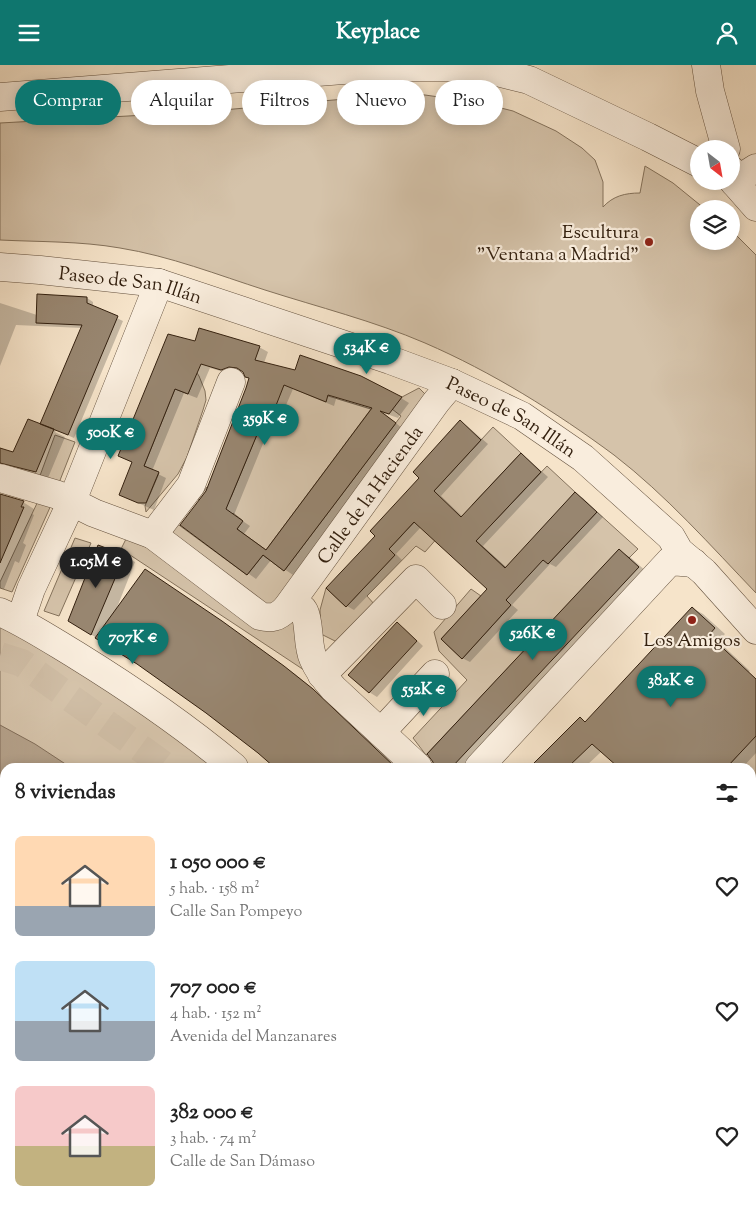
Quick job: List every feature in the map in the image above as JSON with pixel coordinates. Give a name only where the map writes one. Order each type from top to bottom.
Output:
[{"type":"street","points":[[706,65],[710,91],[724,140]]},
{"type":"street","points":[[0,97],[388,66],[477,67],[529,80],[690,158]]},
{"type":"street","points":[[740,179],[756,207]]},
{"type":"street","name":"Paseo de San Illán","points":[[0,267],[159,283],[381,357],[452,383],[522,417],[583,458],[756,630]]},
{"type":"street","points":[[159,283],[72,501],[31,589],[10,617],[126,686],[208,745],[229,763]]},
{"type":"street","points":[[153,535],[191,485],[231,382]]},
{"type":"street","name":"Calle de la Hacienda","points":[[286,609],[436,402],[452,383]]},
{"type":"street","points":[[0,477],[72,501],[94,513],[153,535],[260,616],[270,619],[280,615],[294,605],[300,607],[305,613],[313,658],[322,675],[333,688],[414,763]]},
{"type":"street","points":[[483,763],[678,553]]},
{"type":"street","points":[[322,675],[416,579],[442,605]]},
{"type":"street","points":[[381,732],[435,674]]},
{"type":"shaded area","points":[[425,95],[435,96],[435,125],[503,125],[503,108],[513,111],[556,131],[582,148],[595,160],[603,182],[603,207],[611,200],[620,196],[640,193],[645,166],[673,183],[694,200],[690,200],[690,250],[740,250],[740,239],[756,255],[756,593],[670,504],[614,455],[569,423],[523,394],[450,354],[406,335],[366,321],[194,266],[139,251],[90,244],[0,240],[0,123],[15,122],[15,125],[121,125],[121,116],[131,116],[131,125],[232,125],[232,109],[242,108],[242,125],[327,125],[327,101],[337,100],[337,125],[425,125]]},
{"type":"shaded area","points":[[193,367],[205,391],[206,400],[203,410],[187,457],[178,474],[146,512],[145,506],[159,473],[144,466],[175,389],[188,394],[192,384],[181,379]]},
{"type":"shaded area","points":[[279,381],[371,409],[266,550],[237,529],[242,520],[233,513],[227,521],[198,499],[207,487],[231,497]]},
{"type":"shaded area","points":[[419,388],[427,396],[272,611],[162,534],[172,520],[247,575],[263,555],[284,571],[401,416],[392,409],[402,397]]},
{"type":"shaded area","points":[[493,427],[521,453],[472,505],[492,524],[547,466],[575,492],[548,564],[597,512],[638,549],[629,558],[619,550],[426,755],[413,738],[467,680],[439,651],[434,632],[471,589],[481,596],[441,639],[462,659],[511,605],[490,586],[506,568],[453,520],[425,552],[416,546],[367,596],[375,605],[337,642],[321,634],[320,610],[326,588],[346,607],[395,555],[389,549],[439,496],[434,491]]},
{"type":"shaded area","points":[[55,435],[75,442],[57,488],[38,481]]},
{"type":"shaded area","points":[[39,499],[52,503],[12,592],[0,588],[0,582]]},
{"type":"shaded area","points":[[133,534],[247,616],[296,613],[307,672],[121,549],[127,537]]},
{"type":"shaded area","points":[[75,538],[91,543],[59,616],[44,611]]},
{"type":"shaded area","points":[[0,624],[71,664],[213,763],[0,763]]},
{"type":"shaded area","points":[[0,725],[35,744],[64,763],[0,763]]},
{"type":"shaded area","points":[[756,734],[756,763],[731,763],[737,756],[735,753]]},
{"type":"building","points":[[37,294],[87,297],[87,303],[118,316],[68,435],[40,424],[82,325],[36,323]]},
{"type":"building","points":[[199,328],[260,346],[255,360],[295,370],[300,355],[361,376],[402,397],[389,414],[380,411],[396,423],[284,571],[263,555],[247,575],[180,525],[206,491],[246,388],[249,378],[245,377],[243,372],[237,368],[229,367],[221,370],[201,364],[188,394],[175,389],[144,466],[159,472],[146,503],[138,503],[119,495],[132,462],[118,456],[168,334],[195,341]],"holes":[[[284,385],[326,402],[328,395],[372,408],[266,550],[237,529],[243,521],[226,509],[269,406],[275,408]]]},
{"type":"building","points":[[28,419],[54,429],[36,472],[0,463],[0,448],[13,452]]},
{"type":"building","points":[[460,420],[481,440],[434,491],[461,517],[521,453],[541,472],[476,541],[505,568],[575,492],[597,512],[548,564],[543,560],[506,600],[511,605],[462,659],[441,639],[487,589],[414,522],[389,549],[395,555],[346,607],[326,588],[375,536],[370,531],[419,478],[413,472]]},
{"type":"building","points":[[0,494],[24,501],[21,507],[24,507],[0,563]]},
{"type":"building","points":[[98,545],[125,555],[91,635],[68,621]]},
{"type":"building","points":[[619,549],[639,567],[456,763],[433,763],[427,754]]},
{"type":"building","points":[[145,569],[284,666],[313,689],[391,763],[269,763],[206,713],[137,664],[95,638]]},
{"type":"building","points":[[692,607],[715,628],[709,635],[756,679],[756,736],[731,763],[613,763],[592,744],[572,763],[534,763],[580,717],[585,722]]},
{"type":"building","points":[[397,622],[417,641],[369,693],[348,675]]},
{"type":"tunnel","points":[[0,656],[22,663],[161,763]]},
{"type":"place","name":"Escultura \"Ventana a Madrid\"","points":[[649,242]]},
{"type":"place","name":"Los Amigos","points":[[692,620]]}]
